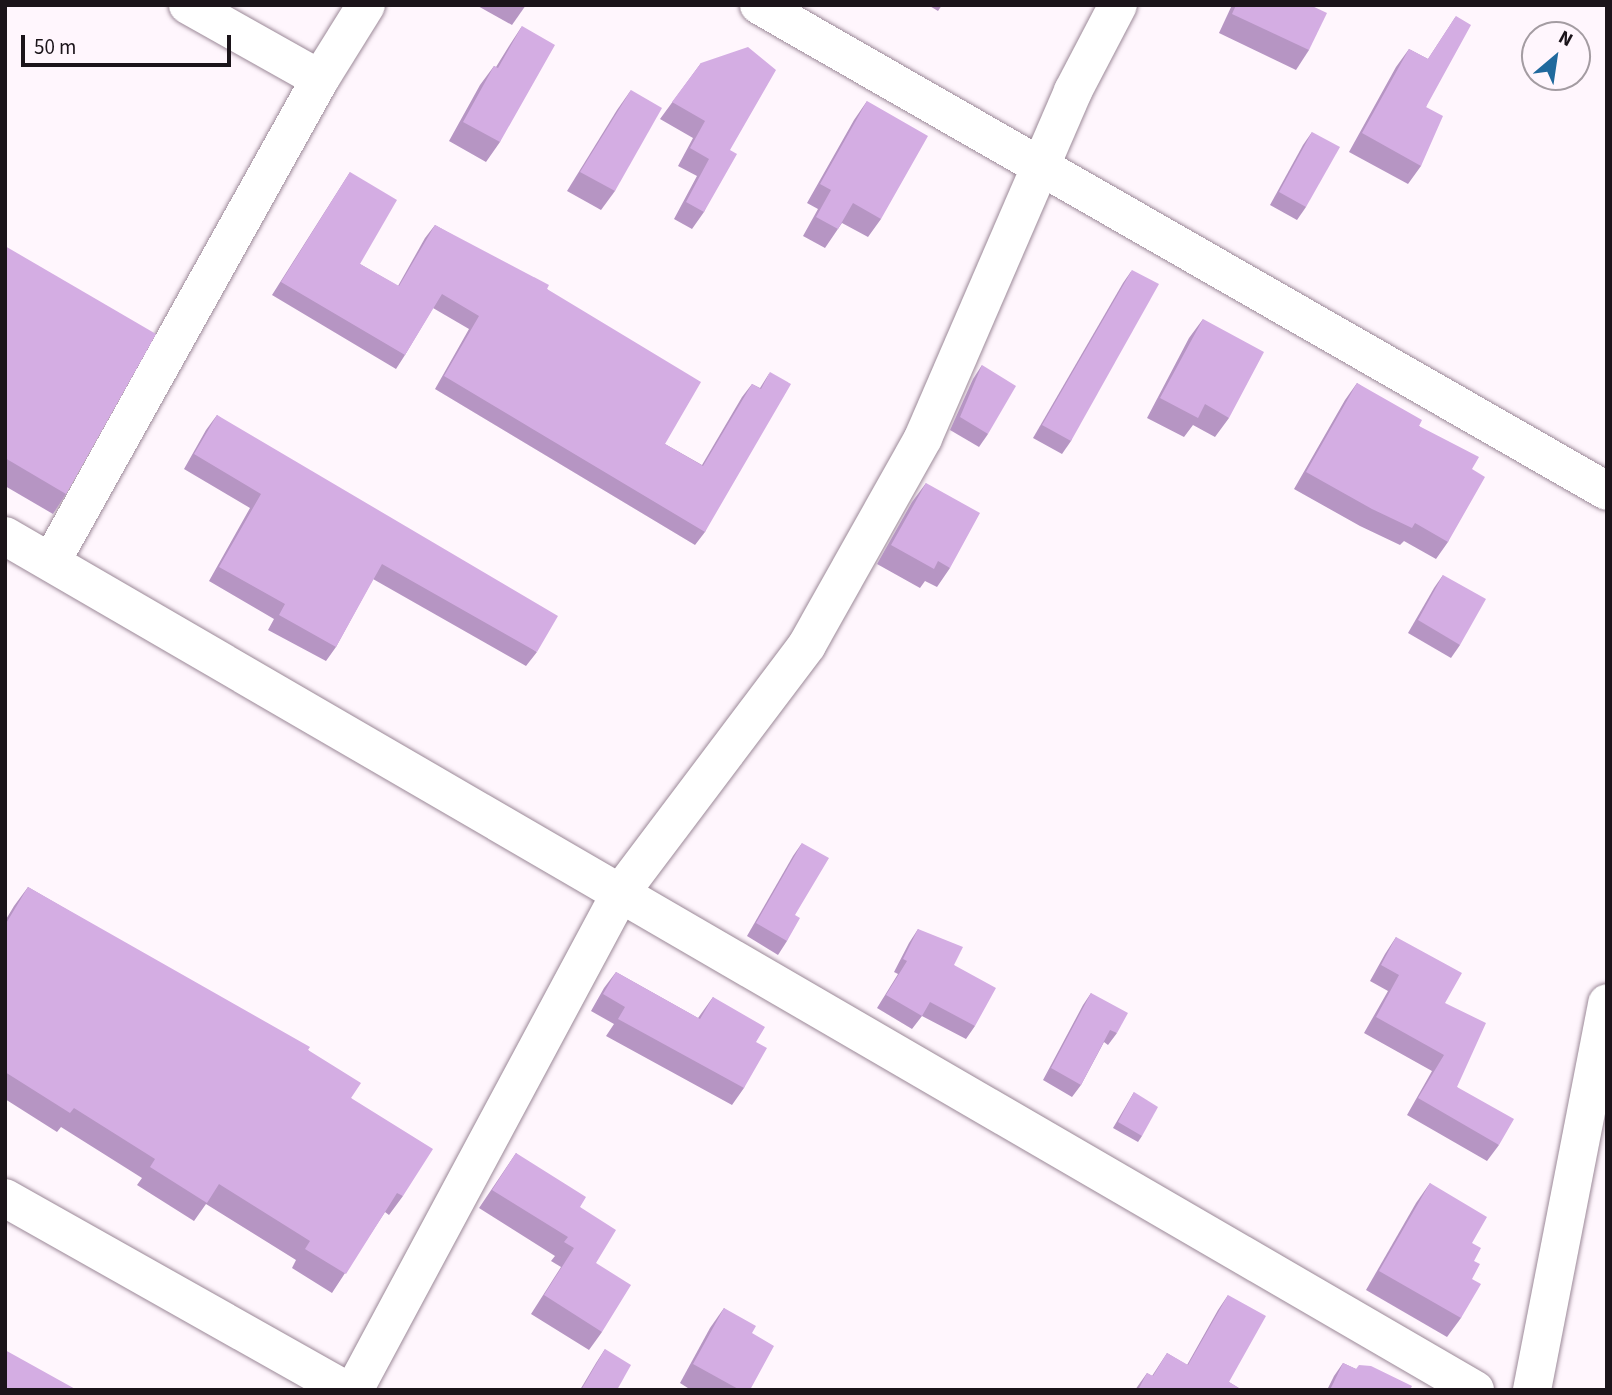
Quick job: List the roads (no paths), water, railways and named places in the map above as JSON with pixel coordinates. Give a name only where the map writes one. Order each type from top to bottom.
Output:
[{"type":"street","points":[[188,5],[320,79]]},
{"type":"street","points":[[51,562],[320,79],[366,5]]},
{"type":"street","points":[[759,5],[1607,491]]},
{"type":"street","points":[[354,1390],[621,892],[807,645],[922,438],[1073,91],[1118,5]]},
{"type":"street","points":[[5,536],[1475,1390]]},
{"type":"street","points":[[1532,1390],[1593,1155],[1607,1003]]},
{"type":"street","points":[[5,1198],[346,1390]]}]
